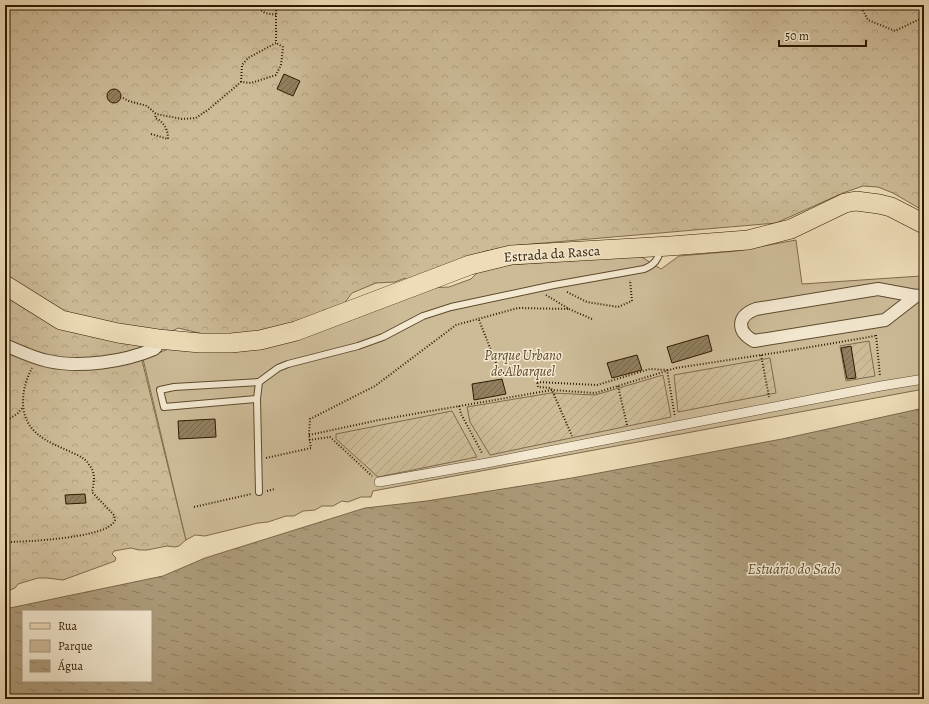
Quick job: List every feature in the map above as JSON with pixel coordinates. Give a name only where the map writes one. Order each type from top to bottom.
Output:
[{"type":"main road","name":"Estrada da Rasca","points":[[5,285],[61,320],[118,333],[158,339],[214,344],[231,343],[260,340],[320,323],[452,271],[495,258],[511,255],[724,243],[765,236],[791,229],[845,203],[856,201],[869,202],[891,207],[924,224]]},
{"type":"street","points":[[878,289],[920,295],[885,320],[754,340],[746,336],[742,328],[742,319],[748,312],[756,309],[878,289]]},
{"type":"street","points":[[5,345],[37,358],[77,364],[101,362],[142,354],[154,349],[158,339]]},
{"type":"street","points":[[379,482],[487,463],[628,434],[924,379]]},
{"type":"lane","points":[[257,399],[164,407],[160,390],[174,387],[259,382],[278,368],[288,364],[358,346],[383,337],[423,316],[451,307],[554,285],[644,269],[654,264],[657,260],[661,246]]},
{"type":"lane","points":[[259,382],[257,399],[260,492]]},
{"type":"path","points":[[254,5],[265,13],[276,15]]},
{"type":"path","points":[[276,44],[276,11],[279,5]]},
{"type":"path","points":[[860,5],[868,20],[895,31],[924,17]]},
{"type":"path","points":[[123,98],[147,106],[156,114],[182,119],[196,118],[241,82],[242,65],[248,58],[276,44],[283,47],[281,65],[276,75],[251,84],[241,82]]},
{"type":"path","points":[[151,134],[168,139],[166,127],[162,122],[155,118],[156,114]]},
{"type":"path","points":[[554,285],[586,302],[618,307],[632,301],[630,272]]},
{"type":"path","points":[[536,289],[569,309],[592,319]]},
{"type":"path","points":[[259,459],[311,448],[309,440],[310,419],[375,386],[456,325],[479,320],[518,308],[569,309]]},
{"type":"path","points":[[479,320],[500,373],[536,374],[538,387],[551,388],[576,445]]},
{"type":"path","points":[[309,435],[379,420],[552,390],[594,393],[676,368],[875,336],[881,386]]},
{"type":"path","points":[[761,355],[771,407]]},
{"type":"path","points":[[5,542],[53,540],[95,532],[111,526],[115,520],[114,515],[92,492],[95,479],[91,466],[83,458],[49,442],[36,434],[30,428],[23,406],[25,383],[37,358]]},
{"type":"path","points":[[537,382],[597,384],[650,369],[667,370]]},
{"type":"path","points":[[667,370],[677,426]]},
{"type":"path","points":[[618,386],[628,434]]},
{"type":"path","points":[[5,422],[18,413],[23,406]]},
{"type":"path","points":[[459,406],[461,414],[487,463]]},
{"type":"path","points":[[309,440],[330,437],[379,482]]},
{"type":"path","points":[[194,507],[275,489]]},
{"type":"green space","points":[[5,5],[924,5],[924,211],[893,193],[878,187],[863,186],[843,193],[776,223],[520,245],[486,251],[457,261],[407,282],[405,278],[395,282],[376,283],[352,293],[343,305],[258,334],[216,337],[178,328],[139,348],[186,540],[179,546],[175,547],[167,546],[147,550],[131,548],[114,551],[112,554],[116,558],[115,561],[63,580],[38,578],[18,584],[15,588],[5,592]]},
{"type":"green space","name":"Parque Urbano de Albarquel","points":[[796,240],[802,284],[921,276],[924,343],[924,389],[373,491],[371,497],[361,497],[348,502],[342,501],[333,506],[322,506],[315,510],[303,511],[294,516],[286,516],[268,522],[205,536],[195,535],[186,540],[143,359],[171,348],[246,349],[428,288],[449,287],[471,279],[481,269],[492,266],[640,256],[661,269],[679,256],[737,251]]},
{"type":"green space","points":[[869,341],[875,376],[846,381],[840,346]]},
{"type":"green space","points":[[770,358],[776,393],[678,412],[674,375]]},
{"type":"green space","points":[[663,375],[671,417],[490,455],[470,422],[467,407],[551,393],[595,395]]},
{"type":"green space","points":[[452,411],[477,457],[378,477],[336,439],[336,434]]},
{"type":"water","name":"Estuário do Sado","points":[[924,408],[924,699],[5,699],[5,609],[163,576],[205,558],[365,508],[427,501],[572,478],[782,439]]},
{"type":"building","points":[[284,74],[300,81],[293,96],[277,89]]},
{"type":"building","points":[[114,89],[119,91],[121,96],[119,101],[114,103],[109,101],[107,96],[109,91]]},
{"type":"building","points":[[708,335],[712,351],[672,363],[667,347]]},
{"type":"building","points":[[851,346],[856,378],[847,379],[841,348]]},
{"type":"building","points":[[637,355],[642,370],[612,378],[607,363]]},
{"type":"building","points":[[502,379],[506,394],[474,400],[472,384]]},
{"type":"building","points":[[215,419],[216,437],[179,439],[178,421]]},
{"type":"building","points":[[85,494],[86,503],[66,504],[65,495]]}]
